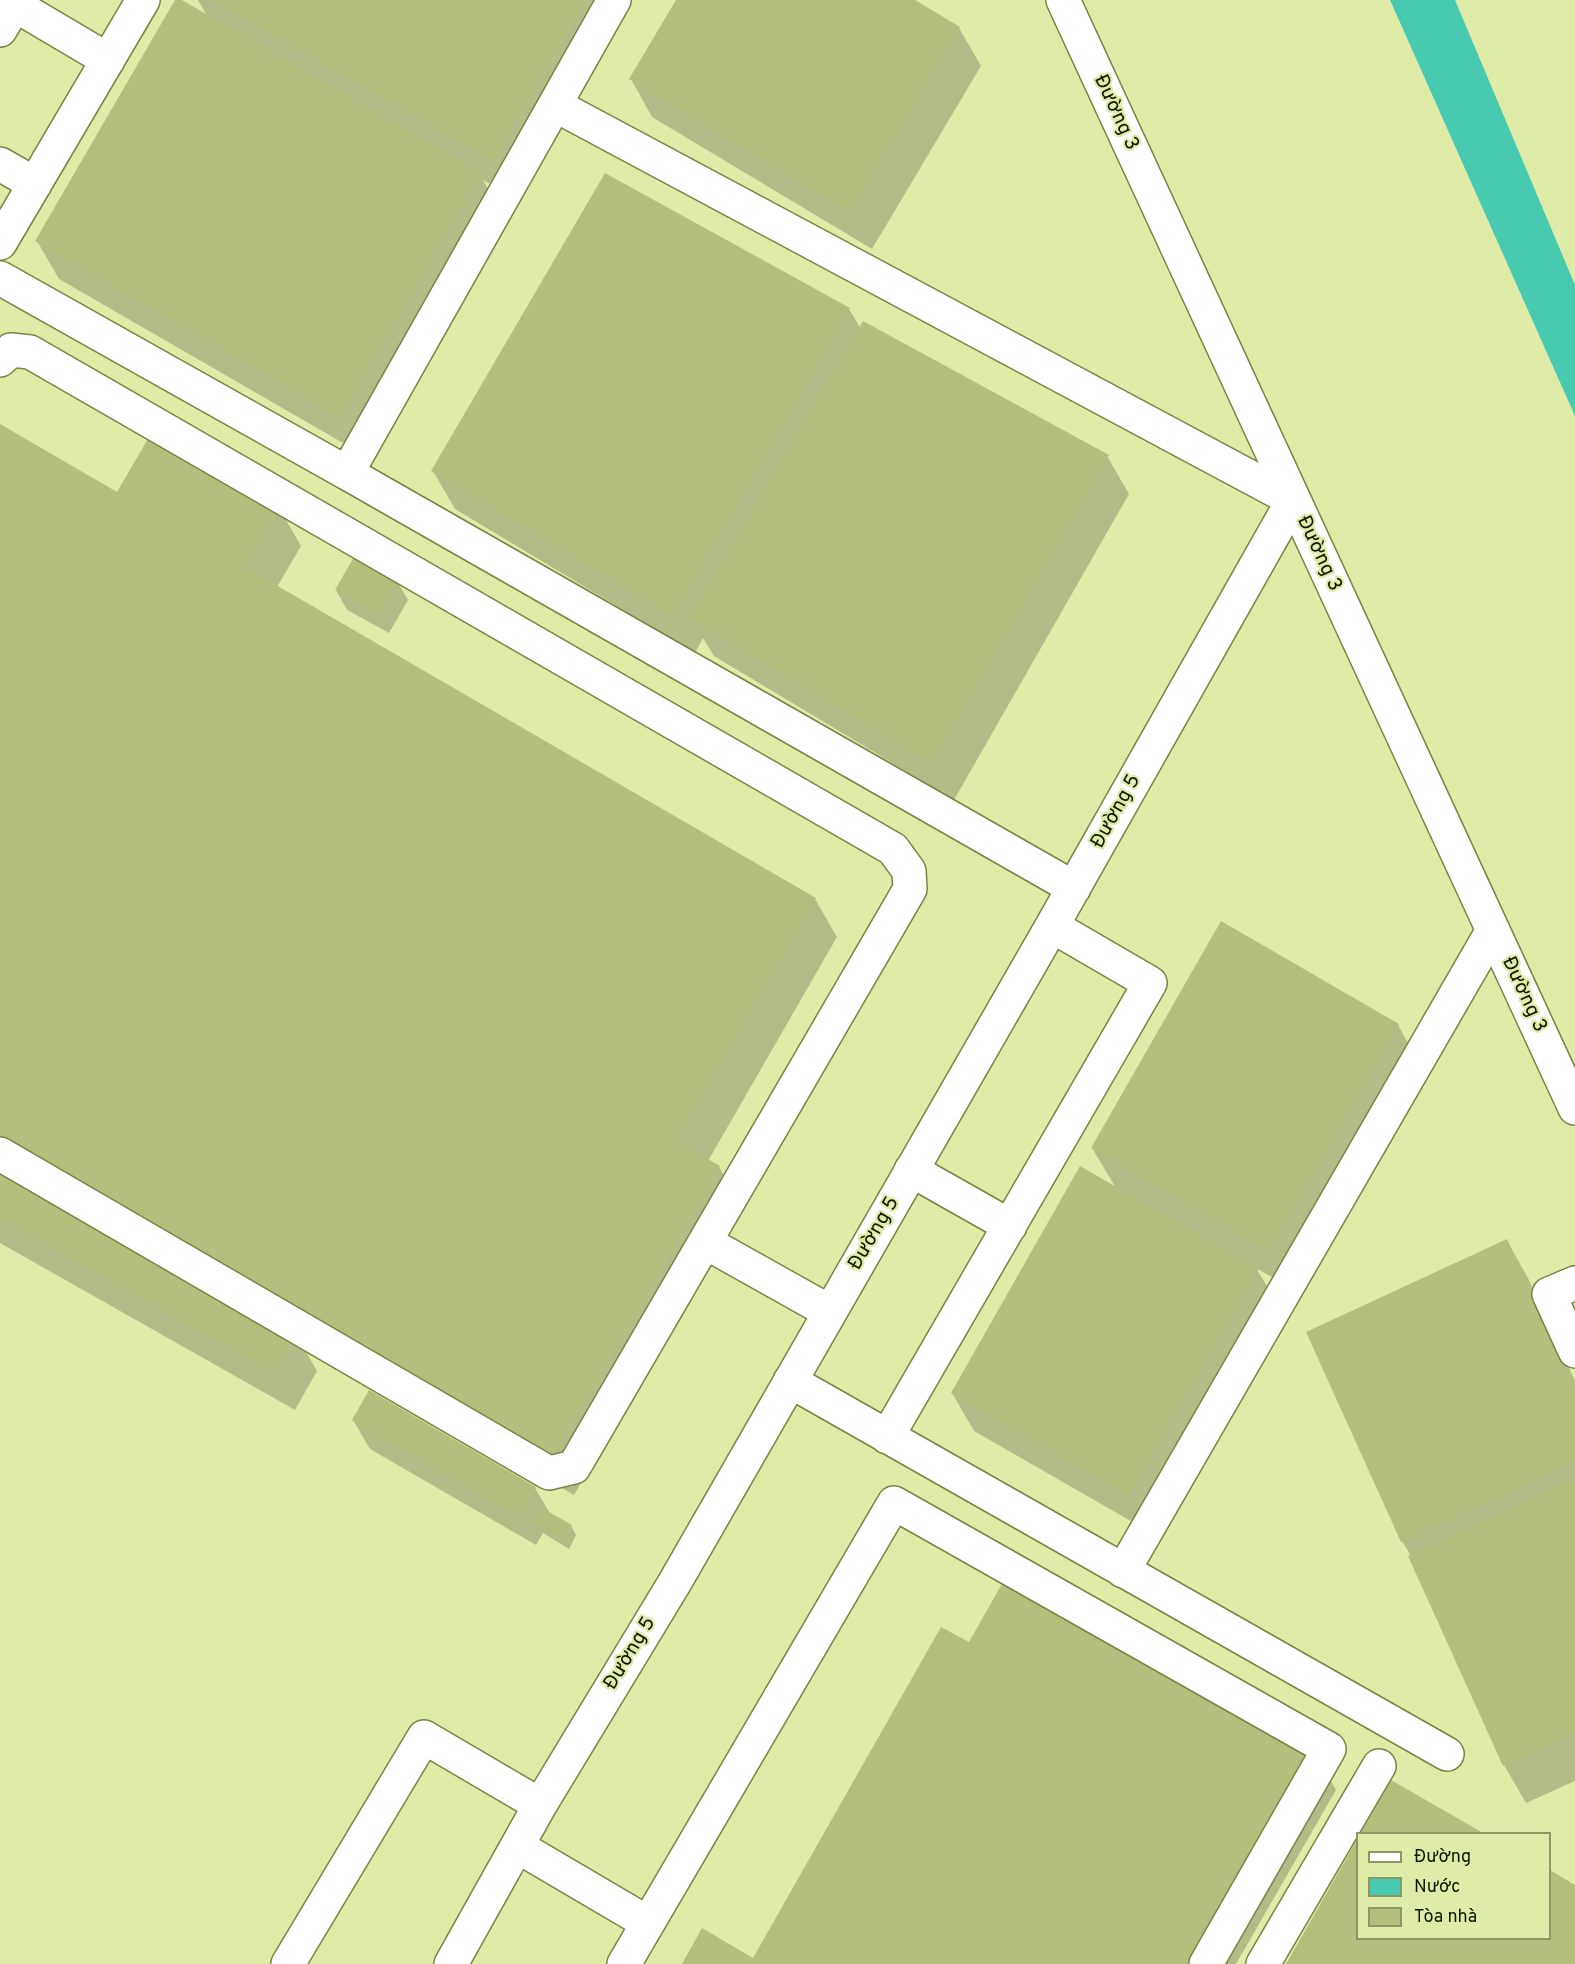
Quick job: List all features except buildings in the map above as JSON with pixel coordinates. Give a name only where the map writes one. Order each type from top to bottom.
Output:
[{"type":"street","points":[[0,243],[143,0]]},
{"type":"street","points":[[346,473],[614,0]]},
{"type":"street","name":"Đường 3","points":[[1063,0],[1575,1108]]},
{"type":"street","points":[[11,12],[108,60]]},
{"type":"street","points":[[555,105],[1293,500]]},
{"type":"street","points":[[0,164],[35,184]]},
{"type":"street","points":[[0,278],[1074,888]]},
{"type":"street","points":[[0,360],[11,350],[30,352],[893,849],[909,871],[910,890],[574,1467],[549,1473],[0,1154]]},
{"type":"street","name":"Đường 5","points":[[452,1964],[540,1805],[675,1582],[1074,888],[1293,500]]},
{"type":"street","points":[[887,1437],[1150,983],[1052,926]]},
{"type":"street","points":[[1123,1571],[1493,930]]},
{"type":"street","points":[[911,1170],[1010,1226]]},
{"type":"street","points":[[705,1242],[830,1312]]},
{"type":"street","points":[[1575,1282],[1549,1294],[1575,1351]]},
{"type":"street","points":[[790,1381],[1447,1754]]},
{"type":"street","points":[[624,1964],[894,1503],[1329,1749],[1206,1964]]},
{"type":"street","points":[[288,1964],[424,1737],[540,1805]]},
{"type":"street","points":[[1263,1964],[1379,1766]]},
{"type":"street","points":[[517,1846],[648,1923]]},
{"type":"water","points":[[1390,0],[1455,0],[1575,285],[1575,416]]}]
